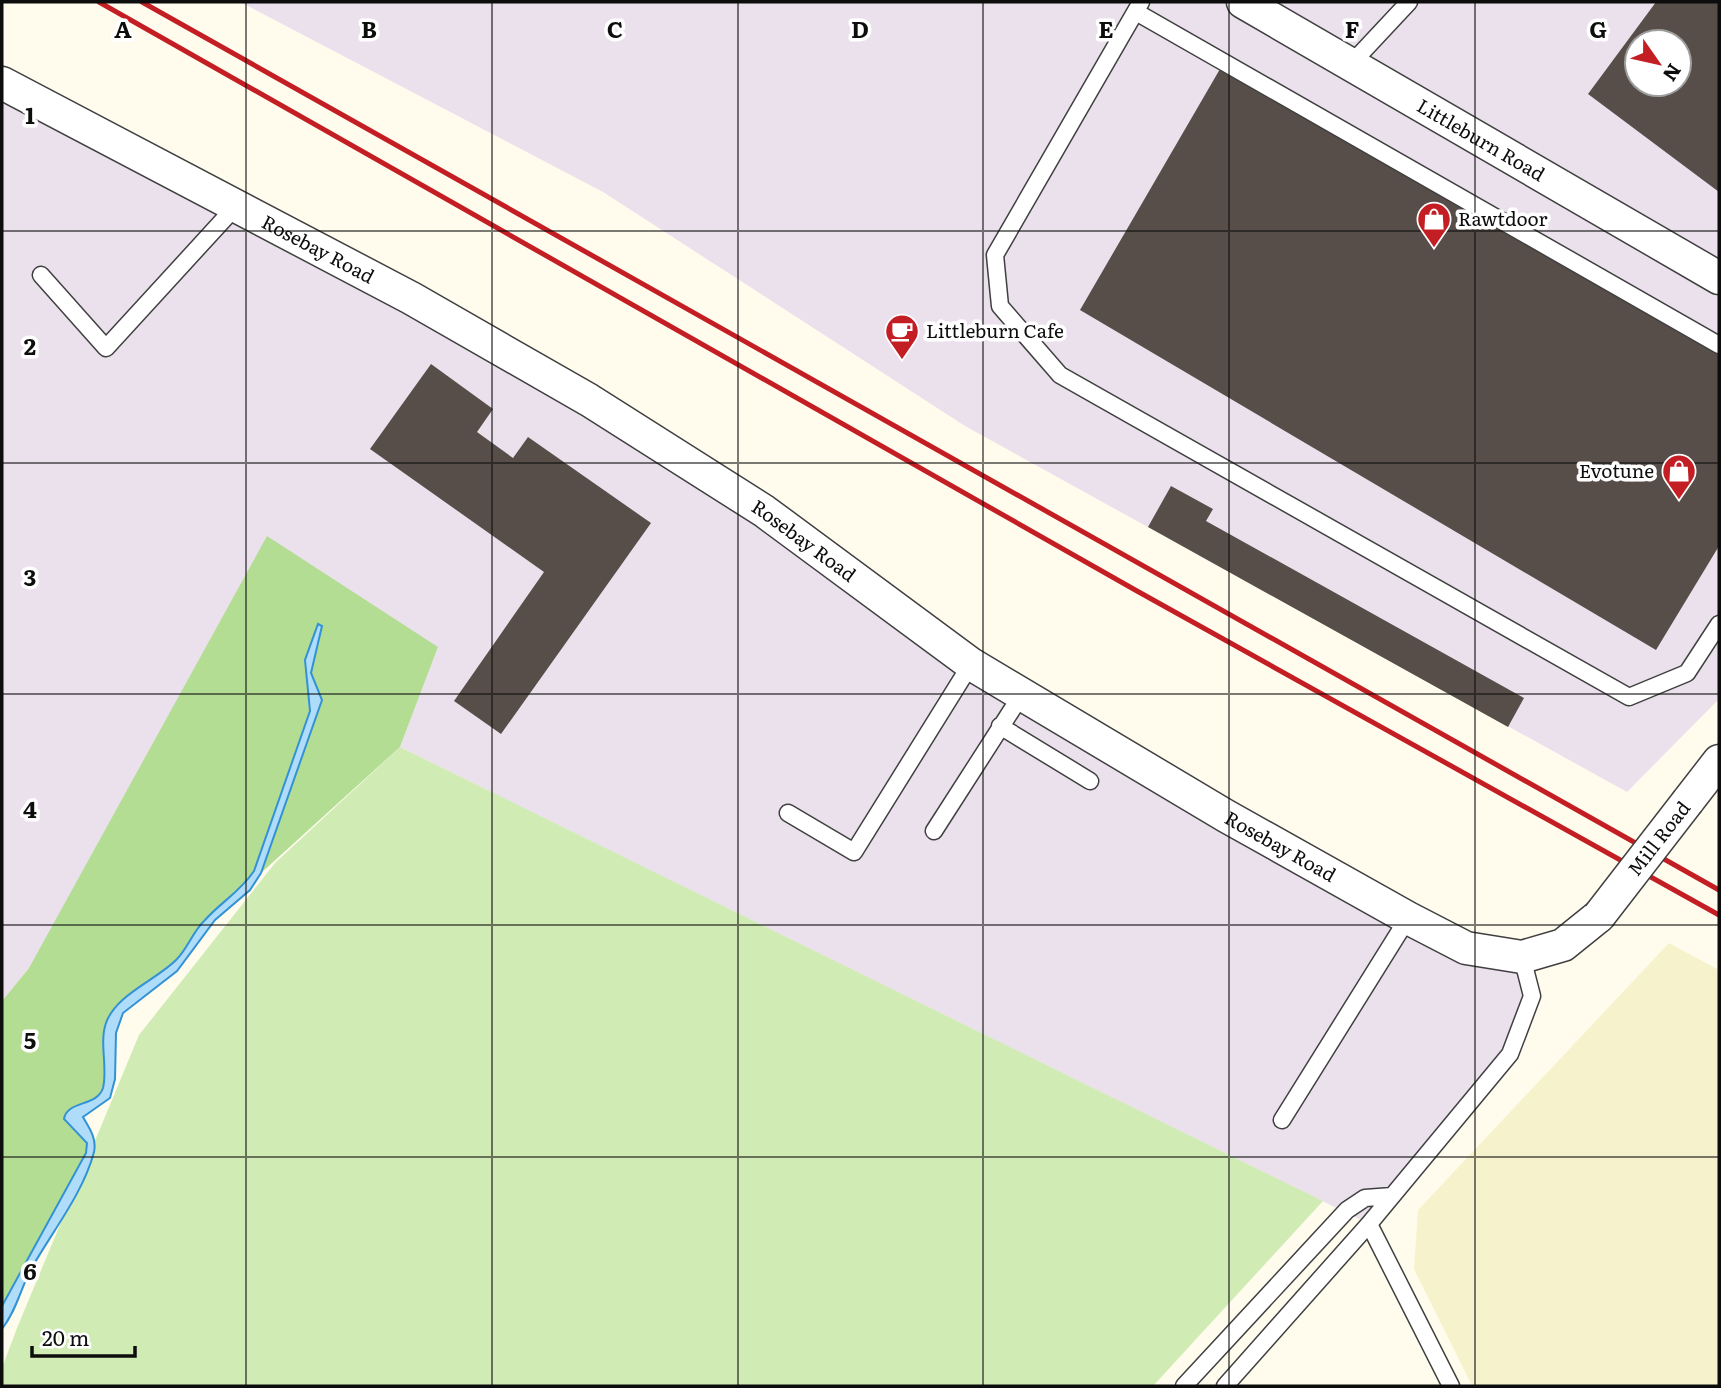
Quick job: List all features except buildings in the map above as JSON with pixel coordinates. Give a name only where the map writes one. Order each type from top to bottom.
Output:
[{"type":"street","name":"Littleburn Road","points":[[1243,2],[1719,278]]},
{"type":"street","name":"Rosebay Road","points":[[2,83],[411,298],[589,400],[764,511],[971,664],[1227,816],[1408,918],[1466,948],[1522,957],[1563,945],[1599,916]]},
{"type":"street","name":"Mill Road","points":[[1599,916],[1719,761]]},
{"type":"lane","points":[[1351,64],[1409,2]]},
{"type":"lane","points":[[1719,345],[1138,7],[995,255],[1000,306],[1060,375],[1629,697],[1688,673],[1719,624]]},
{"type":"lane","points":[[41,275],[106,348],[237,205]]},
{"type":"lane","points":[[788,813],[854,852],[971,664]]},
{"type":"lane","points":[[934,831],[1022,694]]},
{"type":"lane","points":[[1000,726],[1090,781]]},
{"type":"lane","points":[[1282,1120],[1408,918]]},
{"type":"lane","points":[[1224,1386],[1369,1224],[1510,1054],[1532,996],[1522,957]]},
{"type":"lane","points":[[1184,1386],[1347,1210],[1365,1198],[1392,1196]]},
{"type":"lane","points":[[1369,1224],[1451,1386]]},
{"type":"shaded area","points":[[240,2],[1719,2],[1719,699],[1627,792],[965,426],[603,192]]},
{"type":"shaded area","points":[[2,83],[411,298],[1226,816],[1522,957],[1532,996],[1510,1054],[1369,1224],[400,747],[438,647],[29,968],[2,1001]]},
{"type":"shaded area","points":[[1669,943],[1719,970],[1719,1386],[1472,1386],[1414,1269],[1418,1210]]},
{"type":"green space","points":[[267,536],[438,647],[400,747],[261,873],[322,700],[311,674],[322,626],[318,624],[305,660],[310,711],[254,871],[243,885],[200,924],[184,950],[169,967],[128,996],[111,1014],[104,1031],[103,1088],[95,1098],[71,1109],[64,1119],[87,1143],[86,1153],[2,1306],[2,1001],[29,968]]},
{"type":"green space","points":[[400,747],[1323,1201],[1153,1386],[2,1386],[2,1368],[17,1328],[139,1035],[275,863]]},
{"type":"water","points":[[318,624],[322,626],[311,673],[322,700],[261,873],[250,890],[215,920],[177,971],[123,1013],[116,1033],[115,1079],[110,1098],[83,1117],[94,1142],[89,1168],[30,1271],[2,1329],[2,1306],[86,1153],[87,1143],[64,1119],[71,1109],[95,1098],[103,1088],[104,1031],[111,1013],[128,996],[169,967],[201,924],[243,885],[254,871],[310,711],[305,660]]},
{"type":"railway","points":[[99,2],[1137,591],[1719,915]]},
{"type":"railway","points":[[142,2],[1719,890]]},
{"type":"place","name":"Rawtdoor","points":[[1434,249]]},
{"type":"place","name":"Littleburn Cafe","points":[[902,361]]},
{"type":"place","name":"Evotune","points":[[1679,501]]}]
